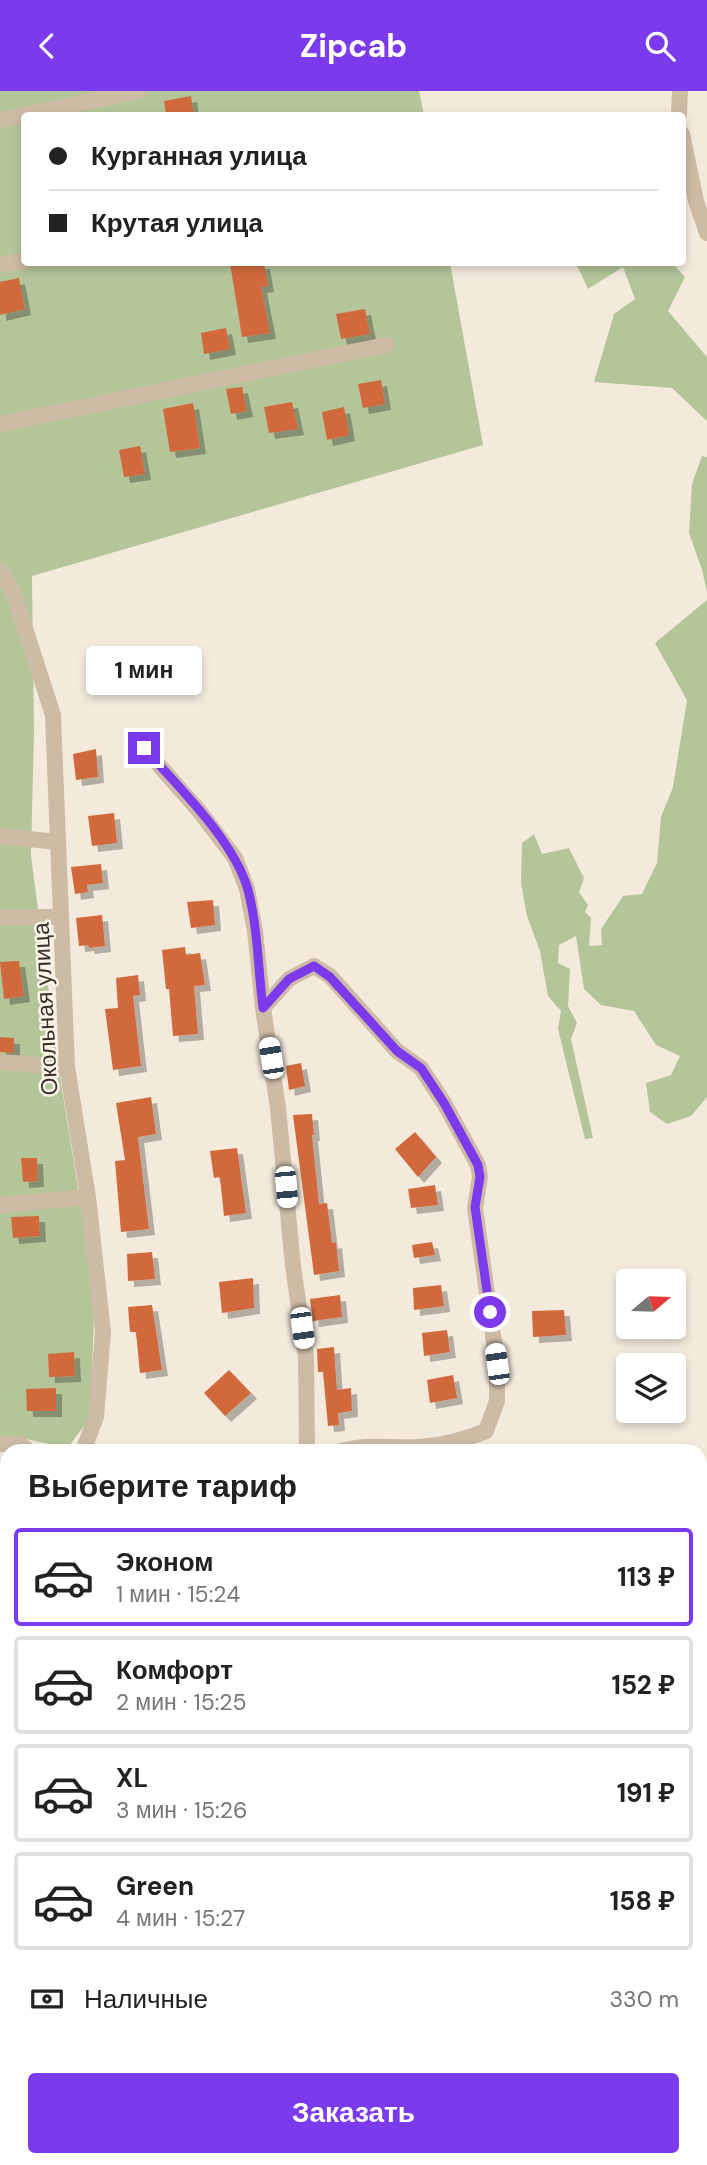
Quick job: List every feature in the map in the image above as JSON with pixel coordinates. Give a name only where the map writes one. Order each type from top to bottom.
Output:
[{"type":"street","points":[[38,112],[139,91]]},
{"type":"street","points":[[679,112],[680,91]]},
{"type":"street","points":[[0,120],[21,116]]},
{"type":"street","points":[[686,153],[696,201],[707,233]]},
{"type":"street","points":[[0,265],[21,262]]},
{"type":"street","points":[[0,425],[386,345]]},
{"type":"street","name":"Окольная улица","points":[[0,570],[13,590],[53,715],[67,1067],[89,1197],[103,1332],[96,1417],[86,1444]]},
{"type":"street","points":[[144,748],[200,812],[235,858],[247,889],[278,1108],[293,1266],[306,1357],[307,1444]]},
{"type":"street","points":[[0,836],[57,842]]},
{"type":"street","points":[[0,916],[61,917]]},
{"type":"street","points":[[263,1008],[289,979],[314,966],[330,977],[397,1051],[421,1068],[478,1165],[480,1177],[475,1207],[497,1364],[497,1401],[486,1431],[444,1444]]},
{"type":"street","points":[[0,1062],[67,1067]]},
{"type":"street","points":[[0,1205],[89,1197]]},
{"type":"street","points":[[0,1444],[20,1444]]},
{"type":"green space","points":[[0,91],[419,91],[423,112],[21,112],[21,266],[451,266],[483,445],[32,576],[34,733],[31,856],[60,1077],[95,1293],[90,1419],[70,1444],[0,1438]]},
{"type":"green space","points":[[577,266],[675,266],[685,277],[668,311],[707,357],[707,421],[672,388],[594,382],[614,314],[635,299],[623,267],[588,289]]},
{"type":"green space","points":[[702,456],[707,457],[707,592],[689,533],[692,484]]},
{"type":"green space","points":[[707,600],[707,1097],[691,1116],[667,1124],[650,1112],[646,1083],[671,1075],[680,1056],[656,1045],[634,1011],[601,1005],[584,989],[576,936],[559,945],[558,963],[570,969],[568,1006],[577,1023],[571,1039],[593,1138],[585,1139],[558,1029],[561,1011],[548,996],[540,951],[527,916],[521,883],[522,843],[534,834],[542,854],[569,848],[584,878],[579,892],[588,905],[585,912],[591,918],[589,946],[602,945],[601,929],[623,896],[642,894],[657,863],[661,817],[673,787],[687,700],[655,643]]},
{"type":"building","points":[[191,96],[194,112],[166,112],[164,101]]},
{"type":"building","points":[[230,266],[265,266],[268,286],[261,287],[270,333],[242,337]]},
{"type":"building","points":[[19,278],[25,309],[0,315],[0,282]]},
{"type":"building","points":[[365,309],[370,334],[341,339],[336,314]]},
{"type":"building","points":[[226,328],[230,349],[204,354],[201,333]]},
{"type":"building","points":[[381,380],[385,404],[363,408],[358,384]]},
{"type":"building","points":[[242,387],[247,411],[231,414],[226,389]]},
{"type":"building","points":[[292,402],[298,429],[269,433],[264,407]]},
{"type":"building","points":[[193,403],[200,448],[170,452],[163,409]]},
{"type":"building","points":[[344,407],[349,435],[327,440],[322,412]]},
{"type":"building","points":[[140,446],[145,474],[124,477],[119,450]]},
{"type":"building","points":[[96,749],[98,777],[76,780],[73,754]]},
{"type":"building","points":[[114,813],[117,843],[92,846],[88,816]]},
{"type":"building","points":[[101,864],[103,883],[87,885],[88,892],[75,894],[71,867]]},
{"type":"building","points":[[213,900],[215,925],[191,928],[187,902]]},
{"type":"building","points":[[102,915],[105,946],[79,946],[76,918]]},
{"type":"building","points":[[185,947],[186,955],[200,953],[205,985],[194,986],[198,1034],[173,1036],[162,950]]},
{"type":"building","points":[[19,961],[24,996],[4,999],[0,962]]},
{"type":"building","points":[[138,975],[140,995],[133,996],[141,1066],[113,1070],[105,1009],[118,1008],[116,978]]},
{"type":"building","points":[[0,1037],[14,1038],[14,1053],[0,1052]]},
{"type":"building","points":[[301,1063],[305,1086],[289,1090],[286,1066]]},
{"type":"building","points":[[151,1097],[156,1134],[138,1137],[149,1229],[121,1232],[115,1161],[125,1160],[116,1103]]},
{"type":"building","points":[[312,1114],[319,1204],[327,1203],[339,1271],[314,1275],[293,1115]]},
{"type":"building","points":[[415,1132],[436,1157],[418,1177],[395,1149]]},
{"type":"building","points":[[237,1148],[246,1213],[224,1216],[220,1177],[214,1178],[210,1151]]},
{"type":"building","points":[[21,1158],[37,1158],[38,1181],[23,1182]]},
{"type":"building","points":[[435,1185],[438,1205],[411,1208],[408,1189]]},
{"type":"building","points":[[39,1216],[40,1236],[13,1238],[11,1217]]},
{"type":"building","points":[[432,1242],[435,1255],[414,1258],[412,1245]]},
{"type":"building","points":[[152,1252],[155,1279],[128,1281],[127,1254]]},
{"type":"building","points":[[253,1278],[254,1308],[222,1313],[219,1282]]},
{"type":"building","points":[[441,1285],[444,1306],[414,1310],[413,1288]]},
{"type":"building","points":[[340,1295],[342,1317],[313,1321],[310,1299]]},
{"type":"building","points":[[152,1305],[162,1370],[140,1373],[136,1332],[130,1332],[128,1307]]},
{"type":"building","points":[[564,1310],[566,1335],[533,1337],[532,1311]]},
{"type":"building","points":[[447,1330],[450,1352],[424,1356],[422,1333]]},
{"type":"building","points":[[334,1347],[337,1390],[351,1388],[352,1411],[338,1413],[339,1425],[328,1426],[323,1372],[318,1372],[317,1349]]},
{"type":"building","points":[[74,1352],[75,1376],[49,1377],[48,1354]]},
{"type":"building","points":[[229,1370],[251,1393],[225,1416],[204,1393]]},
{"type":"building","points":[[453,1375],[457,1398],[430,1403],[427,1380]]},
{"type":"building","points":[[56,1388],[56,1411],[27,1411],[26,1389]]},
{"type":"route","points":[[144,748],[200,812],[235,858],[247,889],[255,931],[263,1008],[289,979],[314,966],[330,977],[397,1051],[421,1068],[444,1103],[478,1165],[480,1177],[475,1207],[490,1312]]}]
